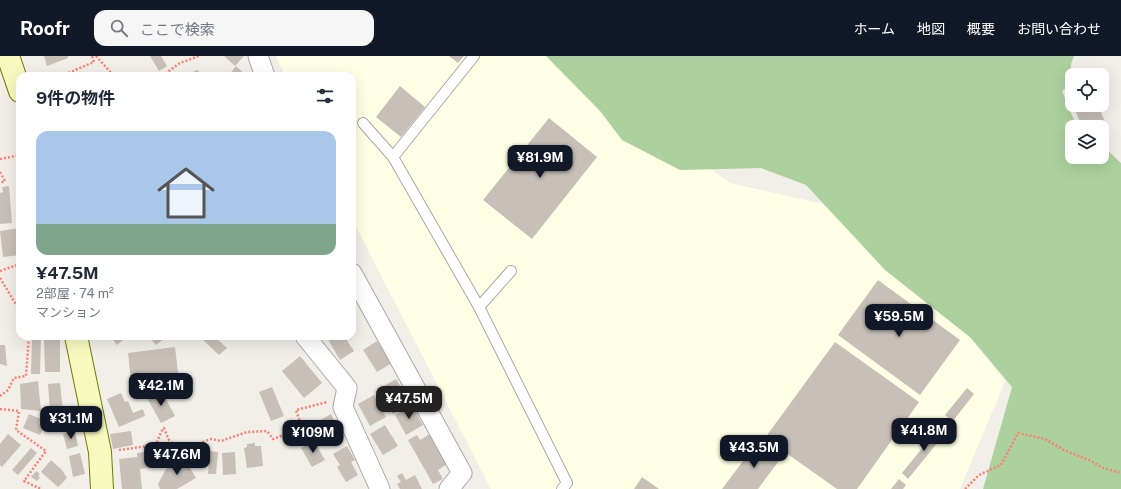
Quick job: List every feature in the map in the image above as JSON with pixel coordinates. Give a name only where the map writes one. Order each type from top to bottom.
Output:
[{"type":"street","points":[[8,56],[16,80]]},
{"type":"street","points":[[258,56],[264,72]]},
{"type":"street","points":[[356,287],[462,473],[449,489]]},
{"type":"street","points":[[77,340],[100,452],[102,489]]},
{"type":"street","points":[[308,340],[347,388],[343,407],[380,489]]},
{"type":"lane","points":[[393,157],[474,56]]},
{"type":"lane","points":[[363,123],[393,157],[479,307],[567,483],[562,489]]},
{"type":"lane","points":[[479,307],[511,271]]},
{"type":"path","points":[[70,72],[94,62],[92,56]]},
{"type":"path","points":[[96,56],[110,72]]},
{"type":"path","points":[[168,72],[180,63],[199,56]]},
{"type":"path","points":[[0,159],[16,156]]},
{"type":"path","points":[[0,172],[5,181],[0,183]]},
{"type":"path","points":[[0,271],[16,265]]},
{"type":"path","points":[[0,278],[16,304]]},
{"type":"path","points":[[0,396],[8,390],[14,378],[26,376],[29,340]]},
{"type":"path","points":[[100,452],[156,445],[164,428],[169,440],[180,450],[211,439],[221,441],[247,432],[267,431],[273,439],[302,428],[296,410],[345,397]]},
{"type":"path","points":[[0,409],[19,411],[16,430],[46,450],[24,481],[38,489]]},
{"type":"path","points":[[965,489],[979,475],[1001,465],[1018,433],[1045,439],[1064,450],[1091,461],[1103,468],[1121,473]]},
{"type":"shaded area","points":[[276,56],[555,56],[730,183],[840,208],[958,323],[1005,381],[960,489],[491,489],[356,227],[356,72],[283,72]]},
{"type":"green space","points":[[546,56],[1074,56],[1071,68],[1065,68],[1065,89],[1062,91],[1065,98],[1065,112],[1071,112],[1074,120],[1065,120],[1065,164],[1109,164],[1109,152],[1121,163],[1121,489],[983,489],[1012,387],[971,338],[885,270],[806,185],[761,168],[680,170],[622,140],[600,111]]},
{"type":"building","points":[[44,56],[68,56],[68,58],[47,66]]},
{"type":"building","points":[[150,56],[161,56],[167,66],[159,71]]},
{"type":"building","points":[[224,56],[244,56],[235,66]]},
{"type":"building","points":[[449,56],[464,56],[458,63]]},
{"type":"building","points":[[236,66],[243,72],[231,72]]},
{"type":"building","points":[[400,86],[425,107],[401,137],[376,117]]},
{"type":"building","points":[[1076,112],[1101,112],[1104,120],[1079,120]]},
{"type":"building","points":[[549,118],[597,157],[532,239],[483,200]]},
{"type":"building","points":[[9,186],[12,223],[0,224],[0,193],[3,192],[2,187]]},
{"type":"building","points":[[16,229],[16,255],[3,257],[0,231]]},
{"type":"building","points":[[878,280],[960,340],[920,395],[838,335]]},
{"type":"building","points":[[32,340],[41,340],[40,374],[31,374]]},
{"type":"building","points":[[44,340],[60,340],[60,372],[45,372]]},
{"type":"building","points":[[113,340],[123,340],[117,345]]},
{"type":"building","points":[[152,340],[162,340],[156,345]]},
{"type":"building","points":[[203,340],[218,340],[227,348],[219,355]]},
{"type":"building","points":[[328,340],[347,340],[354,351],[340,360]]},
{"type":"building","points":[[377,341],[392,363],[377,372],[363,350]]},
{"type":"building","points":[[835,342],[919,402],[857,489],[837,489],[765,438]]},
{"type":"building","points":[[0,345],[5,345],[7,366],[0,364]]},
{"type":"building","points":[[175,347],[179,380],[164,382],[163,376],[131,380],[128,353]]},
{"type":"building","points":[[300,356],[322,383],[304,398],[282,371]]},
{"type":"building","points":[[396,379],[411,404],[393,414],[379,389]]},
{"type":"building","points":[[38,381],[41,411],[21,409],[20,384]]},
{"type":"building","points":[[60,383],[64,422],[51,423],[48,384]]},
{"type":"building","points":[[272,387],[284,416],[271,421],[259,392]]},
{"type":"building","points":[[967,388],[974,394],[953,421],[945,415]]},
{"type":"building","points":[[161,390],[175,416],[161,423],[147,398]]},
{"type":"building","points":[[121,393],[125,402],[128,401],[133,413],[143,409],[145,416],[119,427],[107,399]]},
{"type":"building","points":[[374,395],[386,417],[370,426],[358,404]]},
{"type":"building","points":[[412,406],[423,425],[406,435],[395,415]]},
{"type":"building","points":[[29,414],[41,419],[39,423],[44,426],[40,435],[23,428]]},
{"type":"building","points":[[331,414],[340,432],[325,440],[315,423]]},
{"type":"building","points":[[385,425],[398,446],[383,455],[370,434]]},
{"type":"building","points":[[941,425],[947,431],[908,479],[902,473]]},
{"type":"building","points":[[75,431],[78,446],[67,449],[63,434]]},
{"type":"building","points":[[131,431],[133,445],[113,449],[110,434]]},
{"type":"building","points":[[8,434],[21,445],[2,467],[0,465],[0,444]]},
{"type":"building","points":[[430,434],[447,464],[438,470],[443,479],[433,484],[408,440],[417,435],[420,440]]},
{"type":"building","points":[[314,441],[325,460],[312,467],[301,448]]},
{"type":"building","points":[[758,441],[781,458],[758,489],[722,489]]},
{"type":"building","points":[[255,443],[255,446],[261,446],[263,466],[247,468],[244,448],[247,447],[247,444]]},
{"type":"building","points":[[347,446],[355,460],[351,462],[358,475],[346,482],[337,467],[340,465],[333,454]]},
{"type":"building","points":[[31,448],[37,453],[18,475],[12,470]]},
{"type":"building","points":[[201,450],[218,452],[216,474],[208,474],[209,463],[200,462]]},
{"type":"building","points":[[154,451],[152,467],[140,469],[142,489],[122,489],[119,459],[137,457],[137,453]]},
{"type":"building","points":[[235,452],[236,474],[223,475],[222,453]]},
{"type":"building","points":[[80,453],[85,474],[73,477],[69,456]]},
{"type":"building","points":[[185,459],[196,478],[177,489],[160,489],[158,484],[166,469]]},
{"type":"building","points":[[51,460],[62,470],[67,478],[58,487],[41,472]]},
{"type":"building","points":[[36,471],[40,474],[38,476],[40,478],[37,481],[31,477]]},
{"type":"building","points":[[402,473],[406,480],[415,475],[422,489],[400,489],[397,484],[401,482],[397,476]]},
{"type":"building","points":[[642,477],[659,489],[634,489]]},
{"type":"building","points":[[899,479],[906,485],[903,489],[891,489]]}]
